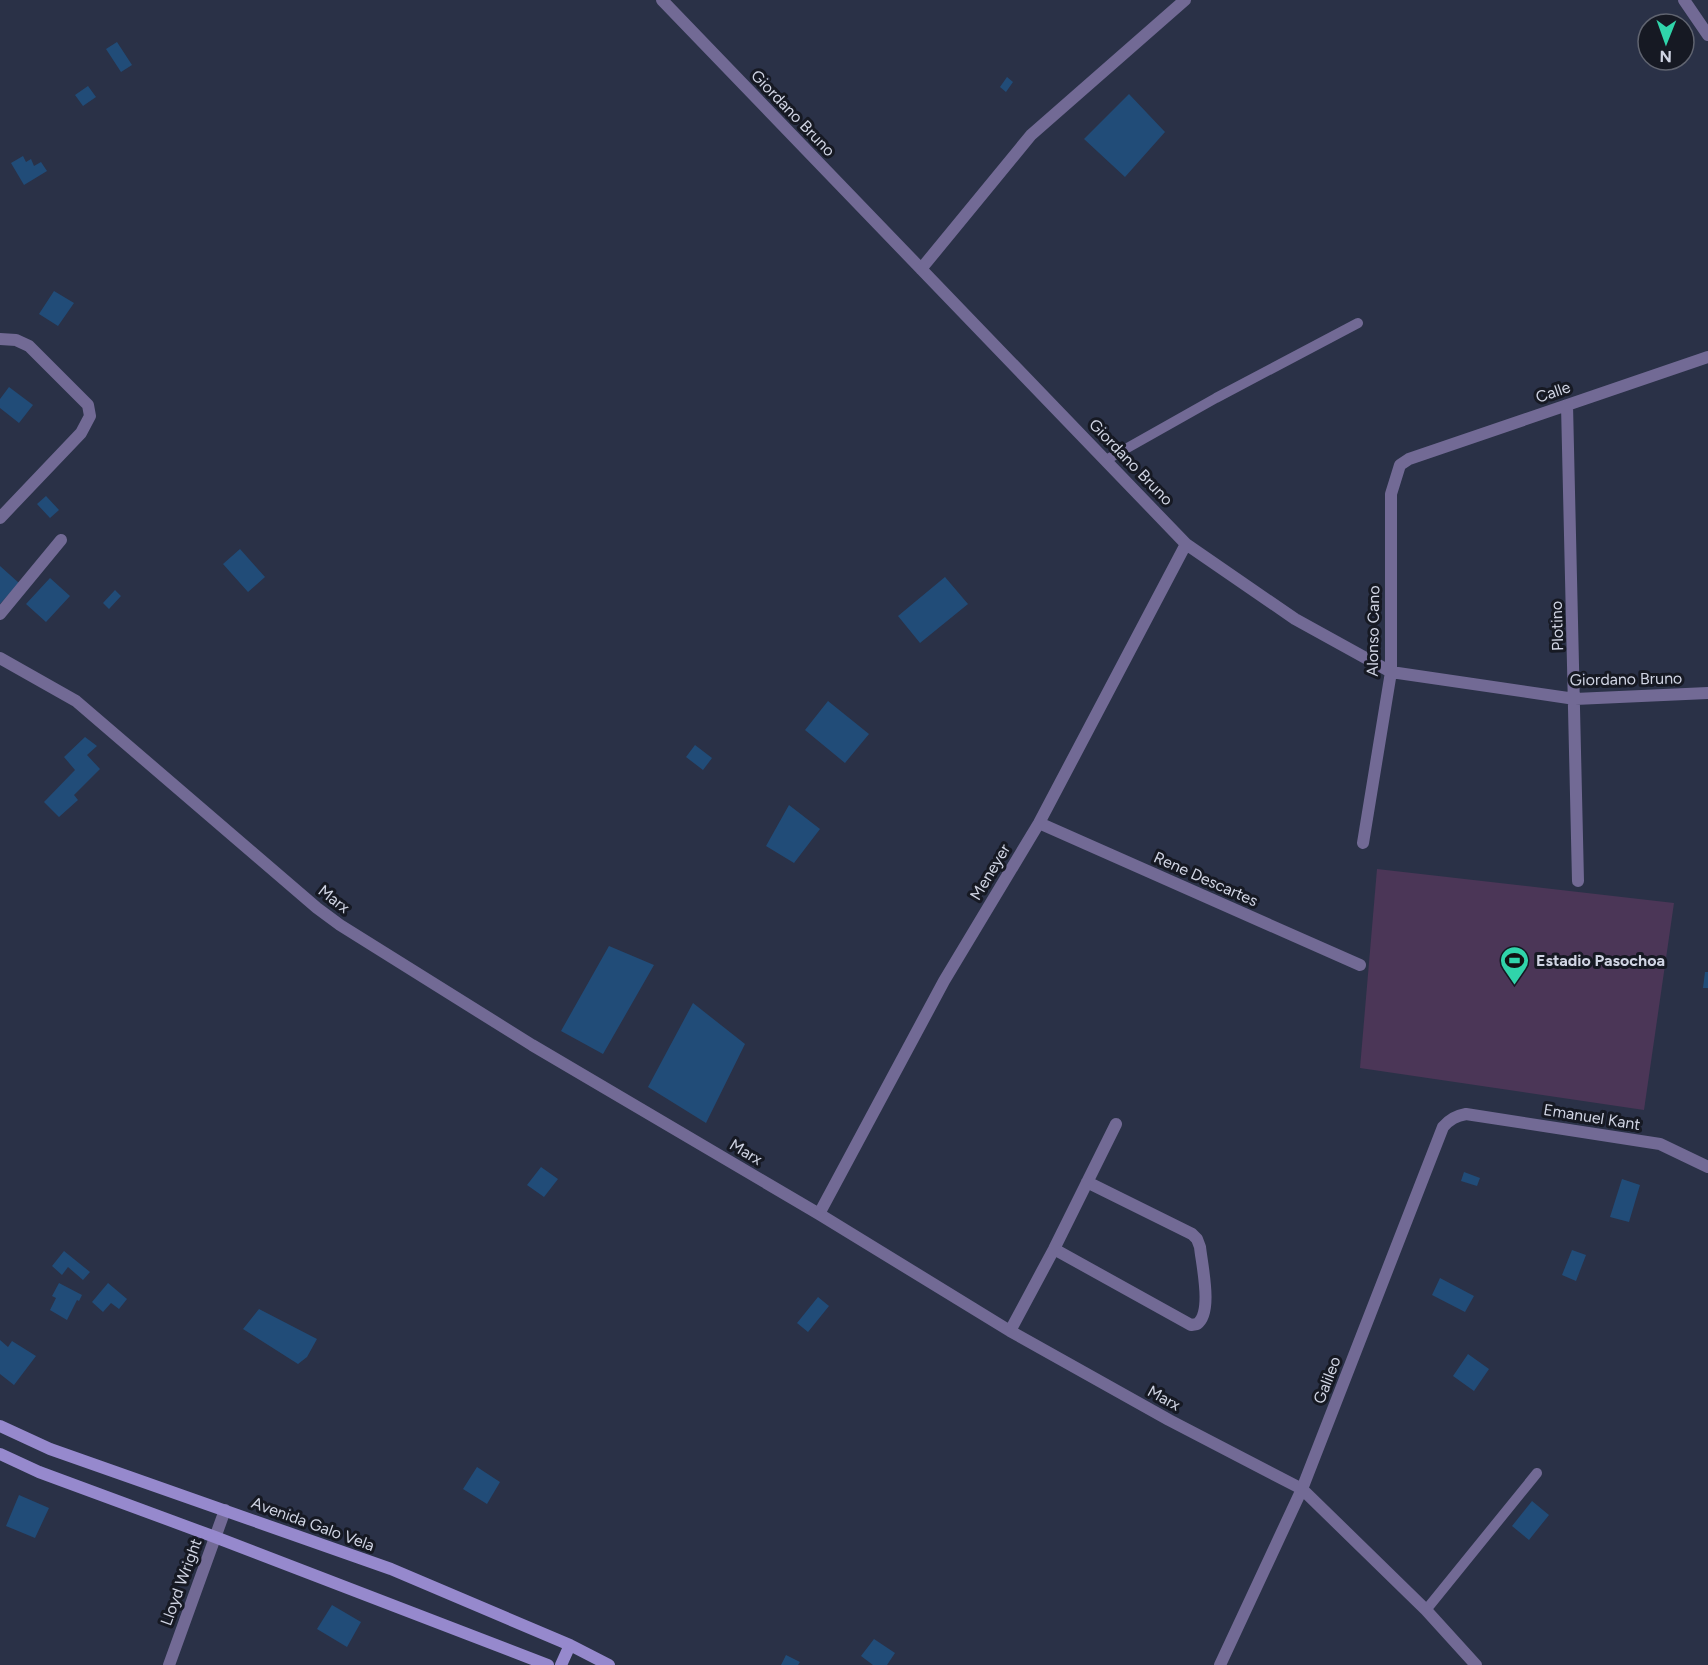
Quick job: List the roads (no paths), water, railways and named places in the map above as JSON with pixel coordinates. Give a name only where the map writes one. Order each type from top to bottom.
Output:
[{"type":"main road","name":"Avenida Galo Vela","points":[[0,1426],[50,1449],[391,1569],[570,1645],[609,1665]]},
{"type":"main road","points":[[0,1454],[39,1472],[548,1665]]},
{"type":"main road","points":[[561,1665],[570,1645]]},
{"type":"street","name":"Giordano Bruno","points":[[662,0],[1186,544],[1295,619],[1391,672],[1575,699],[1708,693]]},
{"type":"street","points":[[921,269],[1031,135],[1185,0]]},
{"type":"street","points":[[1684,0],[1708,35]]},
{"type":"street","points":[[0,339],[16,340],[28,346],[88,405],[90,416],[81,433],[0,518]]},
{"type":"street","name":"Calle","points":[[1409,459],[1708,357]]},
{"type":"street","name":"Plotino","points":[[1567,405],[1578,881]]},
{"type":"street","name":"Alonso Cano","points":[[1363,843],[1391,672],[1390,494],[1400,465],[1409,459]]},
{"type":"street","points":[[0,614],[62,540]]},
{"type":"street","name":"Meneyer","points":[[819,1215],[944,981],[1039,823],[1186,544]]},
{"type":"street","name":"Marx","points":[[0,658],[76,701],[317,908],[340,925],[532,1045],[1010,1331],[1169,1420],[1302,1489],[1426,1610],[1476,1665]]},
{"type":"street","name":"Rene Descartes","points":[[1039,823],[1360,965]]},
{"type":"street","name":"Emanuel Kant","points":[[1466,1114],[1660,1144],[1708,1167]]},
{"type":"street","name":"Galileo","points":[[1220,1665],[1302,1489],[1443,1127],[1455,1117],[1466,1114]]},
{"type":"street","points":[[1010,1331],[1054,1250],[1116,1124]]},
{"type":"street","points":[[1054,1250],[1191,1325],[1197,1324],[1204,1316],[1206,1305],[1200,1247],[1197,1239],[1192,1234],[1087,1182]]},
{"type":"street","name":"Lloyd Wright","points":[[169,1665],[225,1510]]},
{"type":"lane","points":[[1106,460],[1216,398],[1358,323]]},
{"type":"lane","points":[[1426,1610],[1537,1473]]},
{"type":"place","name":"Estadio Pasochoa","points":[[1515,986]]}]
